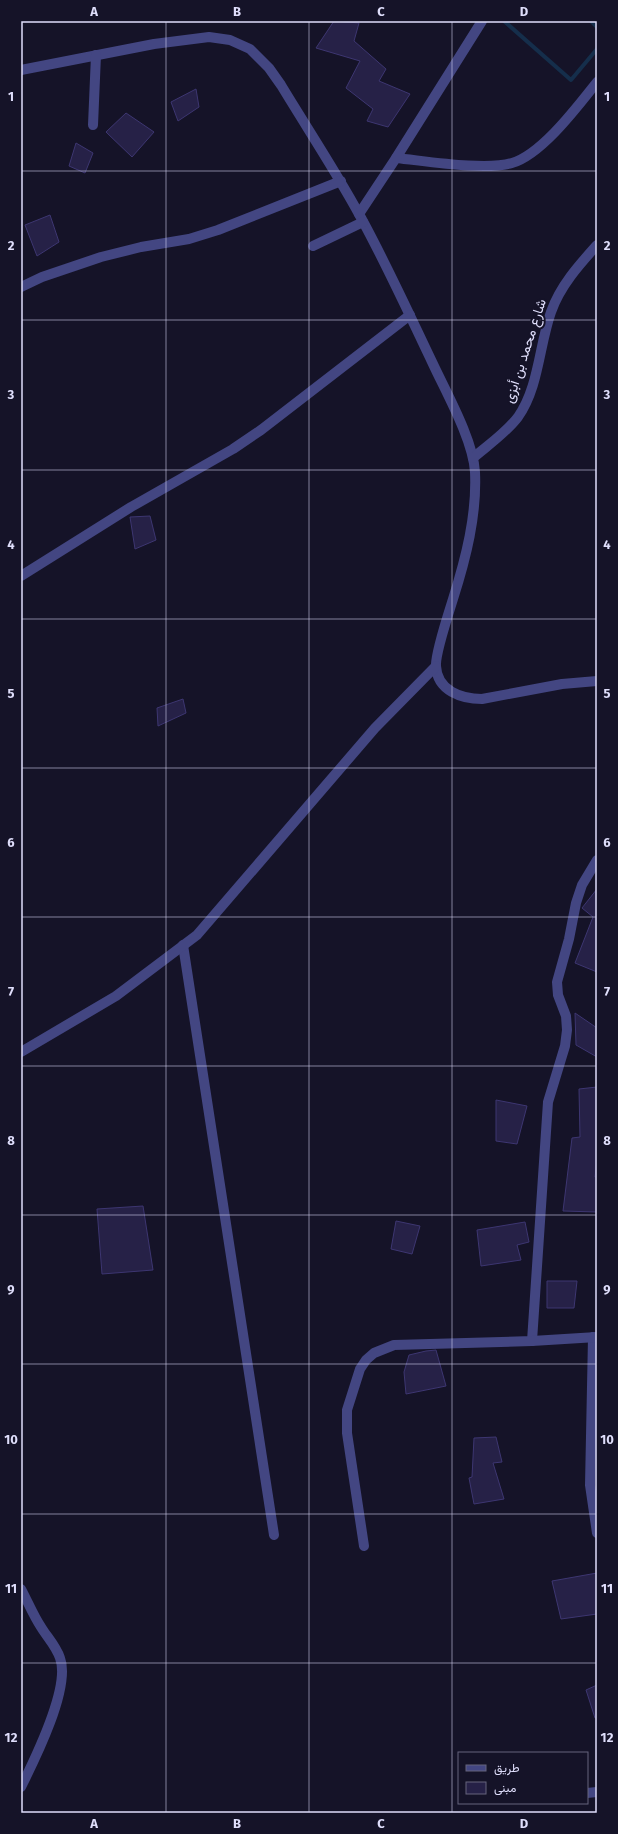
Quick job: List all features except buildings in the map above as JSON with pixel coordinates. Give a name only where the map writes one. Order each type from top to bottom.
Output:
[{"type":"street","points":[[313,246],[361,218],[396,158],[482,21]]},
{"type":"street","points":[[21,70],[154,44],[209,37],[242,44],[250,49],[269,68],[341,181],[361,218],[444,386],[466,437],[473,458],[475,471],[474,508],[469,537],[436,666],[375,728],[197,935],[116,996],[21,1052]]},
{"type":"street","points":[[93,125],[96,55]]},
{"type":"street","points":[[396,158],[492,167],[513,163],[525,158],[536,149],[566,120],[597,82]]},
{"type":"street","points":[[21,287],[100,257],[141,247],[189,239],[211,232],[341,181]]},
{"type":"street","name":"شارع محمد بن أبزى","points":[[473,458],[508,428],[518,416],[531,388],[546,327],[555,300],[597,244]]},
{"type":"street","points":[[21,576],[131,507],[233,449],[255,434],[410,315]]},
{"type":"street","points":[[436,666],[442,682],[449,690],[458,696],[471,699],[482,699],[562,684],[597,682]]},
{"type":"street","points":[[532,1341],[548,1102],[565,1046],[567,1030],[566,1016],[558,995],[557,982],[569,939],[576,903],[582,885],[597,860]]},
{"type":"street","points":[[184,945],[274,1535]]},
{"type":"street","points":[[364,1546],[346,1421],[347,1410],[356,1379],[366,1360],[374,1353],[394,1345],[532,1341],[595,1337],[590,1485],[597,1533]]},
{"type":"street","points":[[21,1589],[40,1626],[55,1647],[61,1659],[62,1672],[59,1695],[46,1733],[21,1787]]},
{"type":"waterway","points":[[504,21],[571,80],[597,49]]},
{"type":"waterway","points":[[591,21],[597,27]]}]
